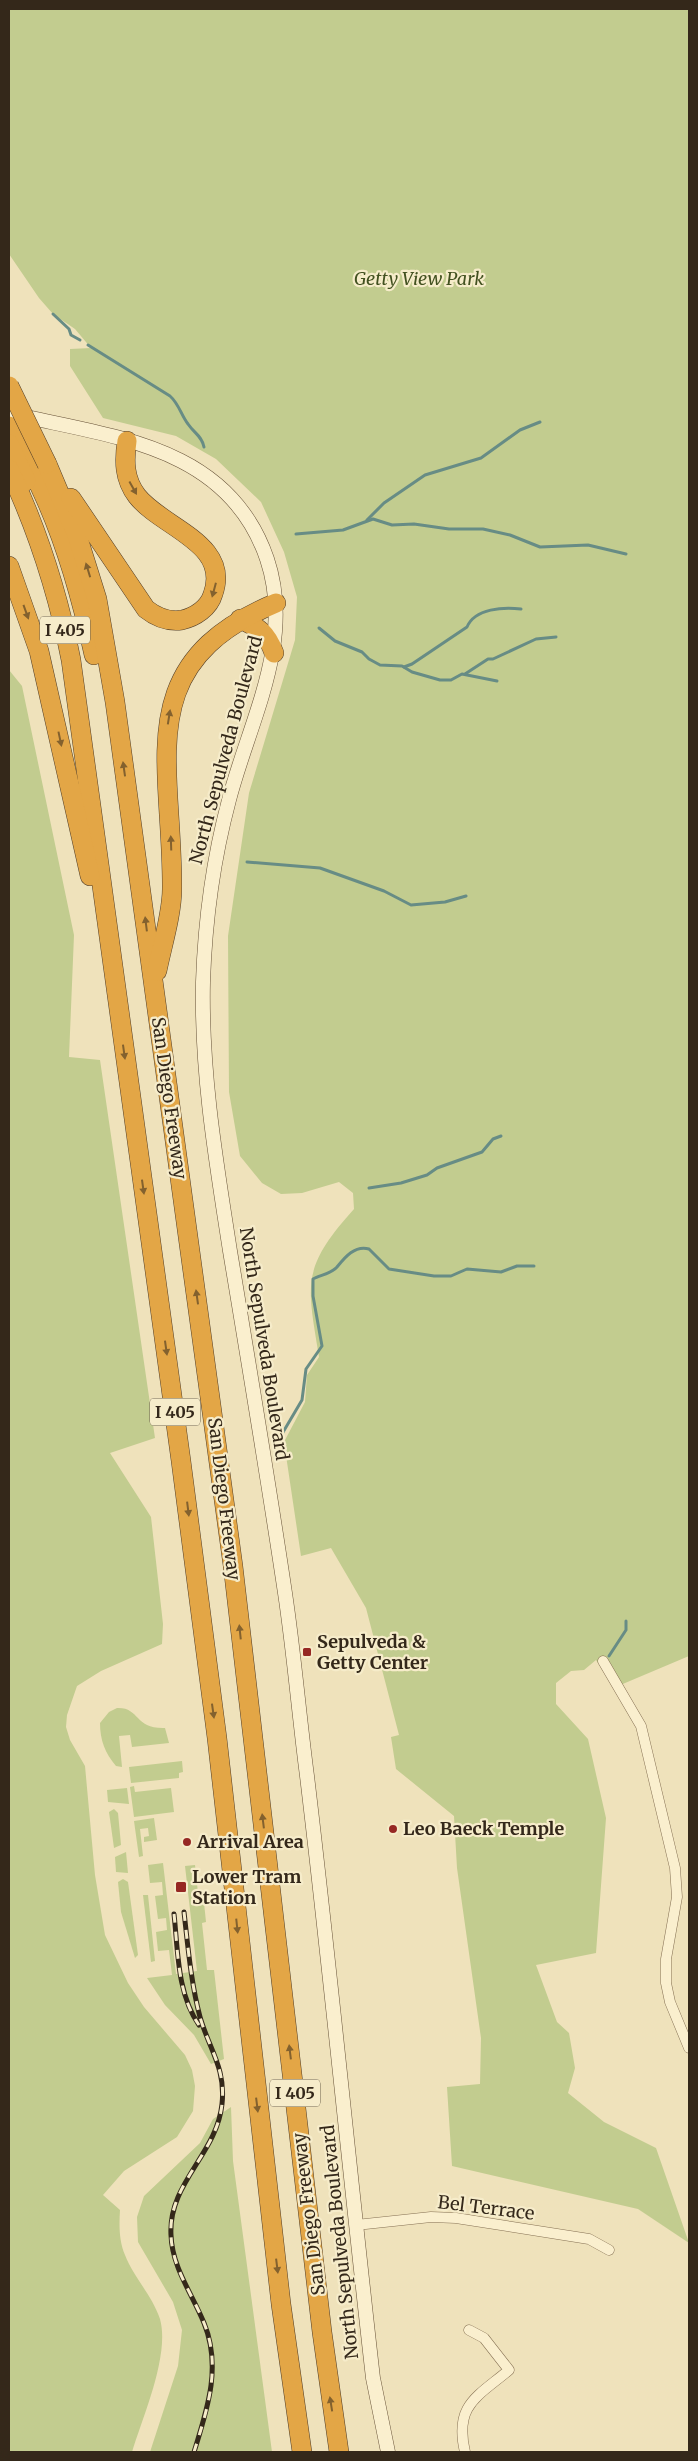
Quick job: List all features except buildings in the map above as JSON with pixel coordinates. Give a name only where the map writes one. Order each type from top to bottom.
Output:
[{"type":"highway","name":"San Diego Freeway","points":[[9,386],[47,464],[77,534],[97,600],[115,702],[211,1401],[253,1734],[324,2350],[339,2452]]},
{"type":"highway","points":[[9,426],[15,457],[42,492],[71,569],[83,607],[101,688],[115,702]]},
{"type":"highway","points":[[47,464],[141,604],[159,618],[169,620],[185,619],[200,612],[212,597],[216,580],[213,561],[201,546],[137,496],[126,470],[127,441]]},
{"type":"highway","name":"San Diego Freeway","points":[[15,457],[64,622],[90,799],[179,1442],[217,1738],[257,2104],[302,2452]]},
{"type":"highway","points":[[9,566],[31,623],[49,691],[117,1004]]},
{"type":"highway","points":[[154,989],[172,891],[167,739],[170,712],[183,676],[198,653],[217,634],[240,619],[276,603]]},
{"type":"highway","points":[[240,619],[260,629],[274,652]]},
{"type":"main road","name":"North Sepulveda Boulevard","points":[[9,413],[127,441],[170,454],[188,462],[205,473],[232,499],[260,541],[272,573],[276,603],[274,652],[235,778],[216,857],[205,943],[202,1003],[204,1060],[214,1149],[290,1627],[373,2378],[388,2452]]},
{"type":"street","points":[[603,1661],[641,1726],[675,1868],[677,1897],[666,1959],[666,1982],[670,2002],[689,2048]]},
{"type":"street","name":"Bel Terrace","points":[[356,2225],[430,2217],[456,2218],[588,2239],[609,2250]]},
{"type":"street","points":[[465,2452],[461,2424],[465,2409],[509,2370],[484,2338],[469,2330]]},
{"type":"green space","name":"Getty View Park","points":[[9,9],[689,9],[689,1656],[618,1686],[601,1661],[598,1663],[596,1660],[584,1670],[571,1671],[556,1683],[556,1704],[588,1739],[606,1818],[596,1953],[536,1965],[557,2022],[569,2033],[575,2068],[568,2093],[604,2122],[656,2148],[689,2243],[638,2209],[452,2166],[447,2087],[480,2084],[481,2038],[457,1868],[454,1816],[396,1769],[391,1737],[399,1735],[366,1608],[331,1548],[301,1556],[284,1442],[305,1402],[307,1375],[319,1357],[311,1293],[312,1277],[316,1262],[324,1247],[354,1209],[353,1193],[339,1182],[302,1193],[281,1194],[262,1183],[240,1156],[229,1092],[228,936],[249,793],[295,640],[297,597],[284,552],[261,502],[216,459],[176,436],[103,418],[70,366],[70,349],[91,348],[75,329],[53,314],[39,298],[9,254]]},
{"type":"green space","points":[[9,670],[22,686],[74,935],[69,1057],[100,1060],[155,1438],[110,1453],[151,1517],[163,1624],[162,1644],[101,1671],[77,1686],[67,1715],[66,1727],[70,1740],[85,1766],[95,1875],[105,1935],[128,1983],[144,2007],[185,2055],[192,2070],[195,2086],[193,2111],[177,2137],[124,2171],[103,2195],[120,2210],[120,2233],[123,2250],[133,2271],[157,2310],[162,2334],[154,2386],[132,2452],[9,2452]]},
{"type":"green space","points":[[117,1708],[130,1711],[148,1725],[165,1728],[169,1743],[132,1747],[130,1735],[119,1736],[122,1767],[116,1766],[104,1746],[100,1723],[109,1712]]},
{"type":"green space","points":[[182,1761],[183,1772],[179,1773],[179,1778],[131,1783],[129,1767]]},
{"type":"green space","points":[[134,1786],[135,1792],[171,1788],[174,1812],[134,1817],[130,1787]]},
{"type":"green space","points":[[127,1788],[129,1804],[108,1802],[107,1790]]},
{"type":"green space","points":[[114,1809],[118,1813],[121,1845],[114,1848],[109,1812]]},
{"type":"green space","points":[[154,1818],[157,1840],[144,1842],[144,1837],[149,1836],[148,1828],[140,1829],[143,1856],[139,1857],[134,1821]]},
{"type":"green space","points":[[126,1852],[128,1873],[116,1872],[115,1857]]},
{"type":"green space","points":[[163,1863],[176,1974],[197,1971],[185,1866],[195,1865],[198,1893],[203,1893],[206,1922],[202,1923],[207,1970],[214,1970],[224,2059],[211,2064],[194,2035],[165,2005],[147,1978],[172,1975],[169,1950],[158,1951],[156,1932],[167,1930],[166,1918],[158,1919],[155,1896],[163,1895],[162,1882],[150,1883],[148,1865]]},
{"type":"green space","points":[[123,1879],[128,1882],[138,1955],[135,1958],[121,1912],[118,1882]]},
{"type":"green space","points":[[143,1895],[148,1895],[155,1961],[151,1962]]},
{"type":"green space","points":[[231,2107],[233,2161],[272,2452],[150,2452],[178,2366],[182,2330],[173,2302],[138,2242],[137,2217],[144,2196],[200,2143],[213,2119]]},
{"type":"waterway","points":[[53,314],[69,329],[71,335],[80,340]]},
{"type":"waterway","points":[[88,345],[170,396],[176,402],[188,424],[202,440],[204,447]]},
{"type":"waterway","points":[[367,520],[384,503],[425,475],[481,458],[520,430],[540,422]]},
{"type":"waterway","points":[[296,534],[343,530],[373,519],[392,525],[414,524],[449,529],[483,529],[510,535],[540,547],[588,545],[626,554]]},
{"type":"waterway","points":[[404,667],[412,664],[467,627],[476,616],[483,612],[507,608],[521,609]]},
{"type":"waterway","points":[[319,628],[335,641],[362,652],[369,659],[380,665],[402,666],[412,672],[440,680],[451,680],[462,674],[497,681]]},
{"type":"waterway","points":[[465,674],[488,659],[493,659],[536,639],[556,637]]},
{"type":"waterway","points":[[247,862],[320,868],[384,891],[411,905],[445,902],[466,896]]},
{"type":"waterway","points":[[369,1188],[401,1183],[427,1175],[437,1168],[482,1152],[493,1139],[501,1136]]},
{"type":"waterway","points":[[279,1439],[302,1400],[306,1369],[322,1346],[313,1296],[313,1279],[335,1269],[343,1259],[355,1250],[369,1249],[389,1269],[434,1276],[451,1276],[467,1269],[501,1272],[517,1266],[534,1266]]},
{"type":"waterway","points":[[609,1656],[626,1630],[626,1621]]},
{"type":"railway","points":[[184,1912],[194,1991],[200,2017],[219,2069],[223,2091],[218,2122],[212,2138],[184,2184],[172,2216],[171,2235],[175,2259],[204,2323],[212,2356],[211,2388],[194,2452]]},
{"type":"railway","points":[[174,1914],[182,1986],[186,2000],[199,2025]]},
{"type":"place","name":"Sepulveda & Getty Center","points":[[307,1652]]},
{"type":"place","name":"Leo Baeck Temple","points":[[393,1829]]},
{"type":"place","name":"Arrival Area","points":[[187,1842]]},
{"type":"place","name":"Lower Tram Station","points":[[181,1887]]}]
